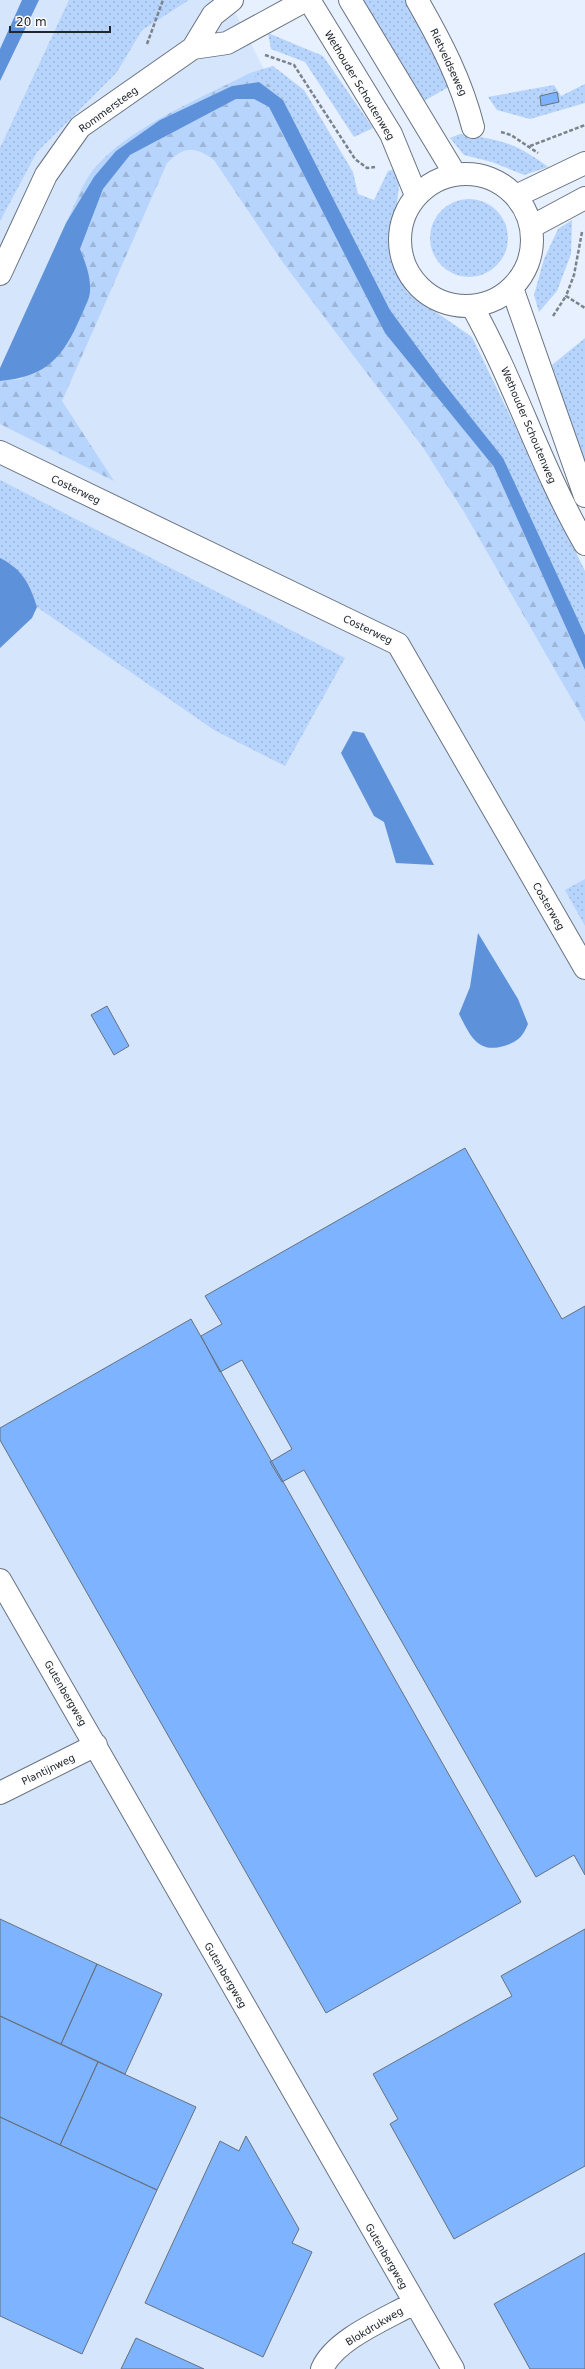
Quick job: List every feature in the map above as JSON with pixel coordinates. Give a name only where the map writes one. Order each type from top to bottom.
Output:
[{"type":"street","name":"Rommersteeg","points":[[0,274],[46,175],[80,127],[193,48],[213,15],[232,0]]},
{"type":"street","name":"Rommersteeg","points":[[193,48],[226,43],[308,0]]},
{"type":"street","name":"Wethouder Schoutenweg","points":[[308,0],[391,134],[416,195]]},
{"type":"street","points":[[350,0],[455,174]]},
{"type":"street","name":"Rietveldseweg","points":[[417,0],[446,52],[465,94],[473,127]]},
{"type":"street","points":[[516,196],[585,163]]},
{"type":"street","points":[[455,174],[472,174],[488,177],[503,185],[516,196],[525,210],[531,227],[532,244],[529,260],[522,275],[512,288],[500,297],[472,306],[452,305],[433,298],[417,286],[406,270],[400,251],[399,231],[405,212],[416,195],[428,185],[441,178],[455,174]]},
{"type":"street","points":[[531,227],[585,198]]},
{"type":"street","points":[[512,288],[585,496]]},
{"type":"street","name":"Wethouder Schoutenweg","points":[[472,306],[496,349],[566,511],[585,544]]},
{"type":"street","name":"Costerweg","points":[[0,452],[398,644],[585,968]]},
{"type":"street","name":"Gutenbergweg","points":[[0,1580],[453,2369]]},
{"type":"street","name":"Plantijnweg","points":[[0,1793],[96,1745]]},
{"type":"street","name":"Blokdrukweg","points":[[322,2369],[326,2360],[348,2340],[414,2303]]},
{"type":"path","points":[[530,146],[585,125]]},
{"type":"shaded area","points":[[0,0],[229,0],[585,709],[585,2369],[0,2369]]},
{"type":"green space","points":[[69,0],[189,0],[142,30],[117,72],[37,152],[0,221],[0,148]]},
{"type":"green space","points":[[362,0],[405,0],[454,84],[424,101]]},
{"type":"green space","points":[[268,33],[323,56],[373,128],[354,137],[305,62],[271,49]]},
{"type":"green space","points":[[273,66],[304,90],[353,172],[358,194],[374,200],[388,171],[395,169],[399,186],[391,251],[407,292],[472,337],[585,571],[585,635],[547,556],[442,381],[390,310],[283,100],[273,93],[269,84],[250,73]]},
{"type":"green space","points":[[250,73],[269,84],[273,93],[259,82],[232,86],[160,120],[116,151],[66,223],[87,179],[100,162],[118,146],[161,118]]},
{"type":"green space","points":[[585,84],[585,103],[530,119],[497,110],[488,97],[554,85],[561,96]]},
{"type":"green space","points":[[236,99],[254,99],[269,107],[385,333],[494,467],[585,670],[585,722],[464,512],[422,446],[284,264],[214,160],[207,155],[195,150],[185,151],[173,157],[167,163],[62,401],[114,481],[0,424],[0,381],[22,379],[88,272],[80,249],[103,189],[130,155]]},
{"type":"green space","points":[[460,134],[507,143],[526,152],[548,167],[524,175],[492,162],[464,155],[450,138]]},
{"type":"green space","points":[[461,199],[477,199],[491,205],[502,216],[508,230],[508,246],[502,260],[491,271],[477,277],[461,277],[447,271],[436,260],[430,246],[430,230],[436,216],[447,205]]},
{"type":"green space","points":[[572,220],[571,254],[557,291],[539,312],[534,295],[544,259],[558,229]]},
{"type":"green space","points":[[585,338],[585,471],[552,365]]},
{"type":"green space","points":[[0,480],[345,658],[285,766],[214,730],[37,607],[14,566],[0,560]]},
{"type":"green space","points":[[585,879],[585,926],[565,890]]},
{"type":"water","points":[[22,0],[39,0],[0,81],[0,49]]},
{"type":"water","points":[[259,82],[283,100],[390,310],[442,381],[503,458],[585,635],[585,670],[494,467],[385,333],[269,107],[254,99],[236,99],[130,155],[103,189],[80,249],[89,275],[90,294],[74,331],[60,354],[41,370],[16,379],[0,381],[0,368],[66,223],[94,177],[116,151],[160,120],[232,86]]},
{"type":"water","points":[[0,558],[8,562],[20,572],[28,584],[37,607],[32,618],[0,648]]},
{"type":"water","points":[[353,731],[364,733],[434,865],[396,863],[384,822],[374,816],[341,753]]},
{"type":"water","points":[[478,933],[518,999],[528,1024],[522,1035],[516,1040],[504,1046],[495,1048],[481,1045],[476,1041],[467,1029],[459,1014],[470,987]]},
{"type":"building","points":[[557,92],[559,102],[541,106],[540,96]]},
{"type":"building","points":[[107,1006],[129,1046],[114,1055],[91,1015]]},
{"type":"building","points":[[465,1148],[562,1319],[585,1306],[585,1875],[574,1855],[536,1877],[304,1470],[282,1482],[270,1462],[292,1449],[242,1360],[220,1372],[201,1336],[222,1324],[205,1296]]},
{"type":"building","points":[[191,1319],[521,1902],[326,2013],[0,1440],[0,1428]]},
{"type":"building","points":[[0,1919],[97,1964],[61,2044],[0,2016]]},
{"type":"building","points":[[585,1929],[585,2166],[454,2239],[390,2124],[398,2119],[373,2074],[512,1996],[501,1976]]},
{"type":"building","points":[[97,1964],[162,1994],[125,2074],[61,2044]]},
{"type":"building","points":[[0,2016],[98,2062],[60,2145],[0,2117]]},
{"type":"building","points":[[98,2062],[196,2107],[157,2190],[60,2145]]},
{"type":"building","points":[[0,2117],[157,2190],[82,2354],[0,2316]]},
{"type":"building","points":[[246,2136],[299,2229],[292,2243],[312,2252],[263,2357],[145,2303],[220,2141],[239,2151]]},
{"type":"building","points":[[585,2253],[585,2369],[530,2369],[494,2304]]},
{"type":"building","points":[[136,2338],[204,2369],[121,2369]]}]
